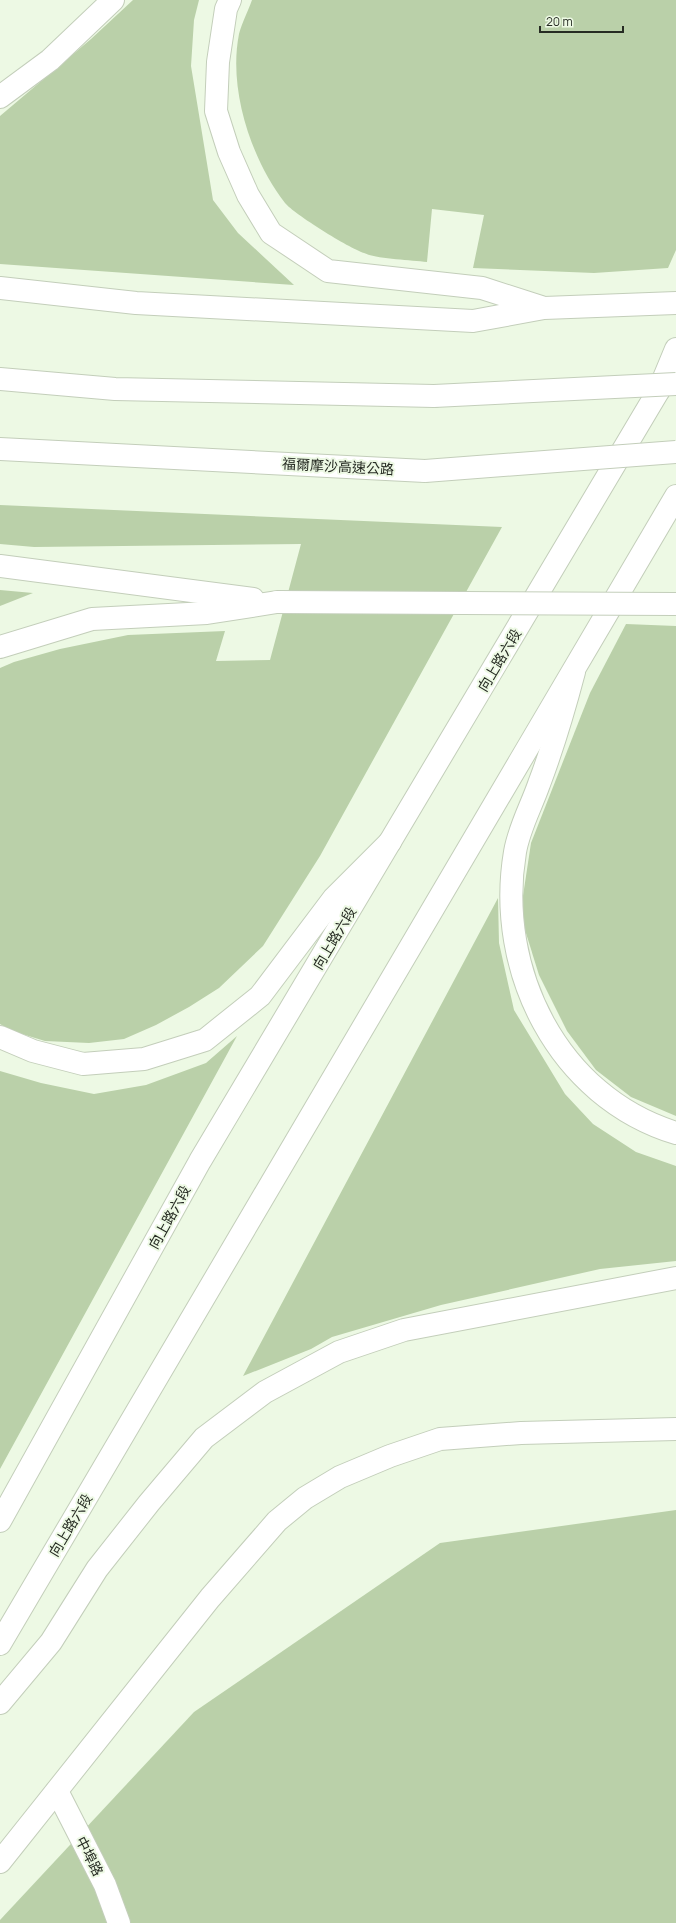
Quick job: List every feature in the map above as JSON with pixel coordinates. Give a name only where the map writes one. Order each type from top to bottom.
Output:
[{"type":"main road","points":[[0,97],[50,60],[113,0]]},
{"type":"main road","points":[[230,0],[226,9],[218,62],[216,111],[229,152],[248,195],[271,233],[328,271],[482,288],[544,308]]},
{"type":"main road","points":[[0,288],[136,303],[473,321],[544,308],[676,303]]},
{"type":"main road","points":[[0,379],[115,389],[434,396],[668,387],[676,349]]},
{"type":"main road","name":"向上路六段","points":[[0,1521],[200,1161],[390,842],[668,387],[676,360]]},
{"type":"main road","name":"福爾摩沙高速公路","points":[[0,449],[425,471],[676,452]]},
{"type":"main road","name":"向上路六段","points":[[0,1644],[574,672],[676,496]]},
{"type":"main road","points":[[0,566],[277,602],[676,604]]},
{"type":"main road","points":[[0,647],[92,619],[207,613],[277,602]]},
{"type":"main road","points":[[574,672],[553,747],[521,826],[515,851],[510,903],[516,955],[524,981],[534,1005],[549,1033],[567,1059],[588,1082],[613,1102],[640,1118],[676,1133]]},
{"type":"main road","points":[[0,1037],[33,1051],[84,1064],[144,1059],[205,1040],[260,996],[334,898],[390,842]]},
{"type":"main road","points":[[0,1704],[51,1642],[97,1569],[149,1503],[204,1438],[265,1392],[339,1352],[404,1330],[676,1278]]},
{"type":"main road","points":[[0,1862],[210,1598],[277,1521],[305,1498],[340,1477],[390,1456],[440,1439],[521,1433],[676,1429]]},
{"type":"main road","name":"中埠路","points":[[57,1791],[105,1885],[119,1923]]},
{"type":"green space","points":[[133,0],[199,0],[194,20],[191,66],[213,200],[238,233],[294,285],[0,264],[0,116],[91,39]]},
{"type":"green space","points":[[252,0],[676,0],[676,250],[668,268],[594,273],[473,268],[484,215],[432,209],[427,262],[370,255],[347,245],[322,230],[299,215],[285,203],[262,166],[245,123],[240,100],[236,55],[239,34]]},
{"type":"green space","points":[[0,505],[502,527],[320,856],[263,946],[219,988],[156,1025],[124,1039],[89,1043],[45,1041],[12,1031],[0,1024],[0,668],[14,662],[60,649],[128,635],[225,631],[216,661],[270,660],[301,544],[34,547],[0,544]]},
{"type":"green space","points":[[0,590],[33,593],[0,606]]},
{"type":"green space","points":[[626,624],[676,626],[676,1116],[631,1097],[596,1070],[567,1031],[539,975],[525,930],[521,909],[531,843],[590,693]]},
{"type":"green space","points":[[498,898],[499,943],[514,1010],[565,1094],[593,1124],[636,1152],[676,1166],[676,1261],[600,1269],[441,1305],[332,1337],[311,1349],[243,1376]]},
{"type":"green space","points":[[237,1036],[0,1469],[0,1071],[41,1083],[94,1094],[146,1085],[206,1063]]},
{"type":"green space","points":[[676,1510],[676,1923],[0,1923],[0,1920],[194,1712],[440,1543]]}]
